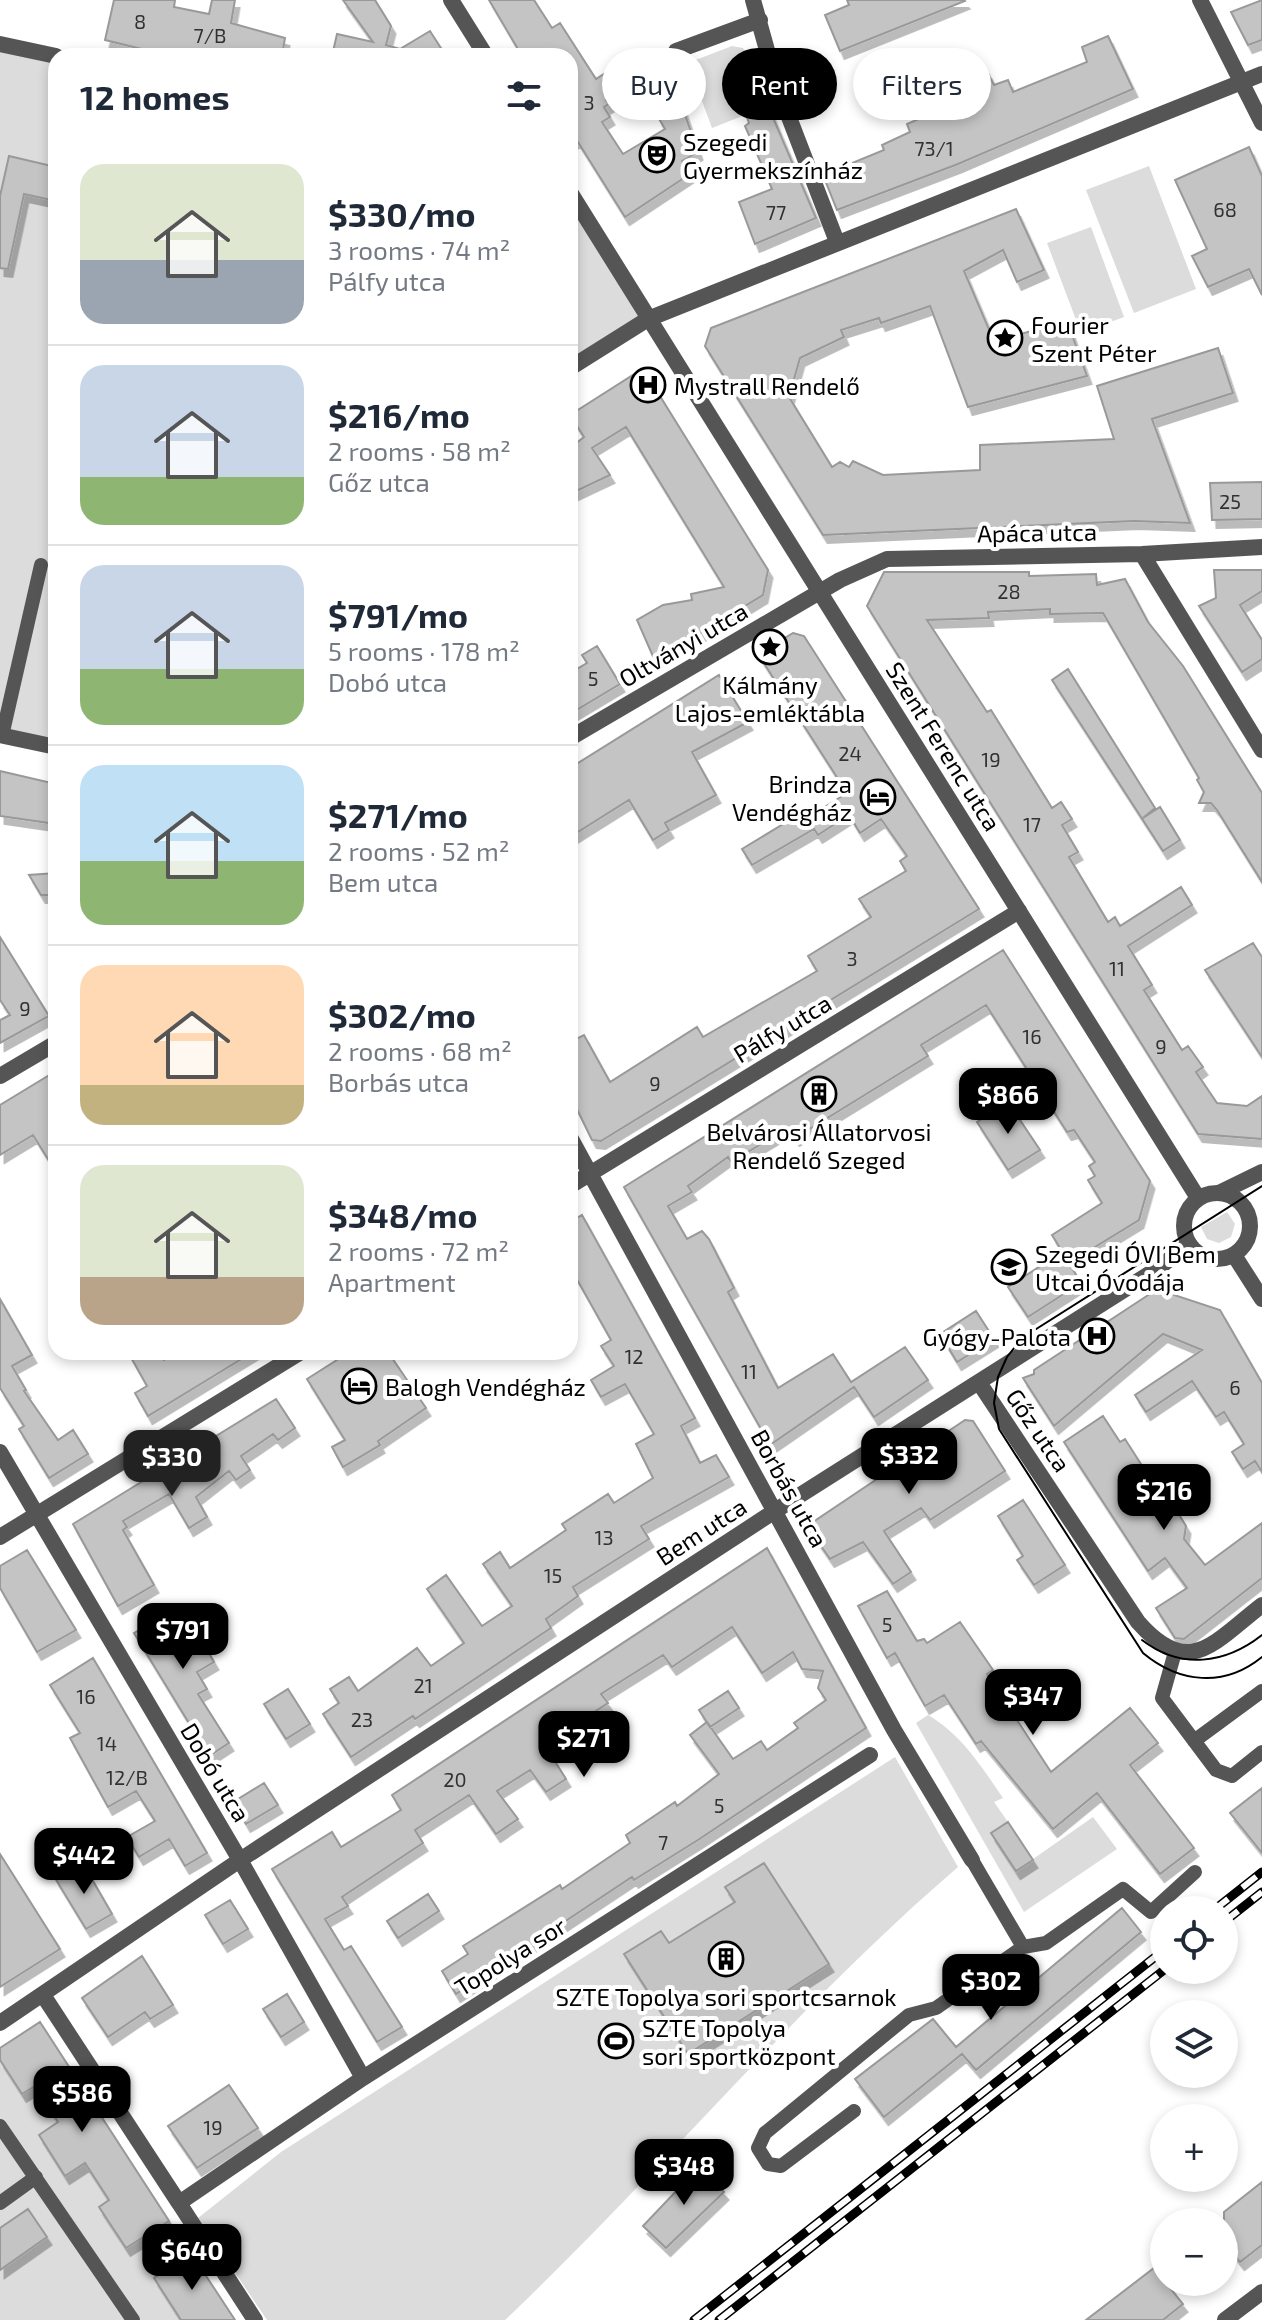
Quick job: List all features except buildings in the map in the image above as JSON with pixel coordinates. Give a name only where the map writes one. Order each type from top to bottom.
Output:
[{"type":"street","points":[[451,0],[481,48]]},
{"type":"street","points":[[753,0],[777,86],[837,242]]},
{"type":"street","points":[[1200,0],[1262,123]]},
{"type":"street","points":[[684,48],[760,20]]},
{"type":"street","points":[[0,44],[48,54]]},
{"type":"street","points":[[578,363],[648,319],[1262,74]]},
{"type":"street","name":"Szent Ferenc utca","points":[[578,205],[1198,1198]]},
{"type":"street","name":"Apáca utca","points":[[820,591],[887,559],[1142,554],[1262,547]]},
{"type":"street","points":[[1142,554],[1262,750]]},
{"type":"street","name":"Oltványi utca","points":[[578,733],[820,591]]},
{"type":"street","points":[[1,735],[48,745]]},
{"type":"street","name":"Pálfy utca","points":[[578,1181],[1019,911]]},
{"type":"street","points":[[0,1076],[48,1048]]},
{"type":"street","name":"Borbás utca","points":[[578,1152],[894,1730],[972,1860]]},
{"type":"street","points":[[1219,1193],[1232,1196],[1256,1220],[1246,1242],[1234,1255],[1214,1260],[1196,1252],[1189,1244],[1184,1222],[1198,1198],[1219,1193],[1262,1172]]},
{"type":"street","name":"Bem utca","points":[[0,2023],[240,1860],[775,1511],[980,1384],[1157,1269],[1189,1244]]},
{"type":"street","points":[[1234,1255],[1262,1299]]},
{"type":"street","points":[[0,1537],[288,1360]]},
{"type":"street","name":"Gőz utca","points":[[980,1384],[1138,1622],[1155,1642],[1175,1652]]},
{"type":"street","name":"Dobó utca","points":[[0,1452],[240,1860],[363,2078]]},
{"type":"street","points":[[1175,1652],[1199,1651],[1262,1605]]},
{"type":"street","name":"Topolya sor","points":[[179,2203],[363,2078],[870,1755]]},
{"type":"street","points":[[43,1995],[255,2320]]},
{"type":"street","points":[[1225,2320],[1262,2292]]},
{"type":"lane","points":[[1,735],[41,565]]},
{"type":"lane","points":[[1175,1652],[1162,1698],[1216,1770],[1232,1776],[1262,1752]]},
{"type":"lane","points":[[1194,1741],[1262,1691]]},
{"type":"lane","points":[[972,1860],[1023,1947]]},
{"type":"lane","points":[[854,2111],[781,2166],[768,2164],[758,2148],[765,2133],[909,2015],[936,2008],[1023,1947],[1046,1943],[1123,1889],[1151,1912],[1195,1872]]},
{"type":"lane","points":[[0,2126],[133,2320]]},
{"type":"lane","points":[[0,2203],[36,2177]]},
{"type":"shaded area","points":[[0,44],[48,54],[48,745],[0,735]]},
{"type":"shaded area","points":[[722,50],[722,120],[732,120],[712,128],[706,112],[706,56]]},
{"type":"shaded area","points":[[1149,166],[1196,289],[1134,313],[1086,190]]},
{"type":"shaded area","points":[[578,205],[648,319],[578,363]]},
{"type":"shaded area","points":[[1091,227],[1124,317],[1081,333],[1047,243]]},
{"type":"shaded area","points":[[1227,1212],[1235,1224],[1231,1237],[1219,1243],[1207,1239],[1201,1227]]},
{"type":"shaded area","points":[[928,1715],[961,1742],[1003,1798],[994,1802],[1008,1822],[991,1834],[1016,1871],[1093,1817],[1117,1849],[1024,1912],[916,1723]]},
{"type":"shaded area","name":"SZTE Topolya sori sportközpont","points":[[895,1757],[958,1867],[898,1920],[784,2033],[505,2320],[267,2320],[198,2218],[281,2152]]},
{"type":"shaded area","points":[[40,2022],[235,2320],[0,2320],[0,2048]]},
{"type":"tram line","points":[[1262,1186],[1022,1338],[1007,1357],[998,1377],[994,1403],[999,1429],[1143,1653],[1171,1671],[1202,1678],[1232,1674],[1262,1657]]},
{"type":"tram line","points":[[1142,1640],[1172,1656],[1203,1660],[1233,1652],[1262,1635]]},
{"type":"railway","points":[[1232,1896],[1262,1872]]},
{"type":"railway","points":[[1238,1911],[1262,1892]]},
{"type":"railway","points":[[694,2320],[1150,1961]]},
{"type":"railway","points":[[719,2320],[1150,1981]]},
{"type":"place","name":"Szegedi Gyermekszínház","points":[[657,155]]},
{"type":"place","name":"Fourier Szent Péter","points":[[1005,338]]},
{"type":"place","name":"Mystrall Rendelő","points":[[648,385]]},
{"type":"place","name":"Kálmány Lajos-emléktábla","points":[[770,647]]},
{"type":"place","name":"Brindza Vendégház","points":[[878,797]]},
{"type":"place","name":"Belvárosi Állatorvosi Rendelő Szeged","points":[[819,1094]]},
{"type":"place","name":"Szegedi ÓVI Bem Utcai Óvodája","points":[[1009,1267]]},
{"type":"place","name":"Gyógy-Palota","points":[[1097,1336]]},
{"type":"place","name":"Balogh Vendégház","points":[[359,1386]]},
{"type":"place","name":"SZTE Topolya sori sportcsarnok","points":[[726,1959]]},
{"type":"place","name":"SZTE Topolya sori sportközpont","points":[[616,2041]]}]
